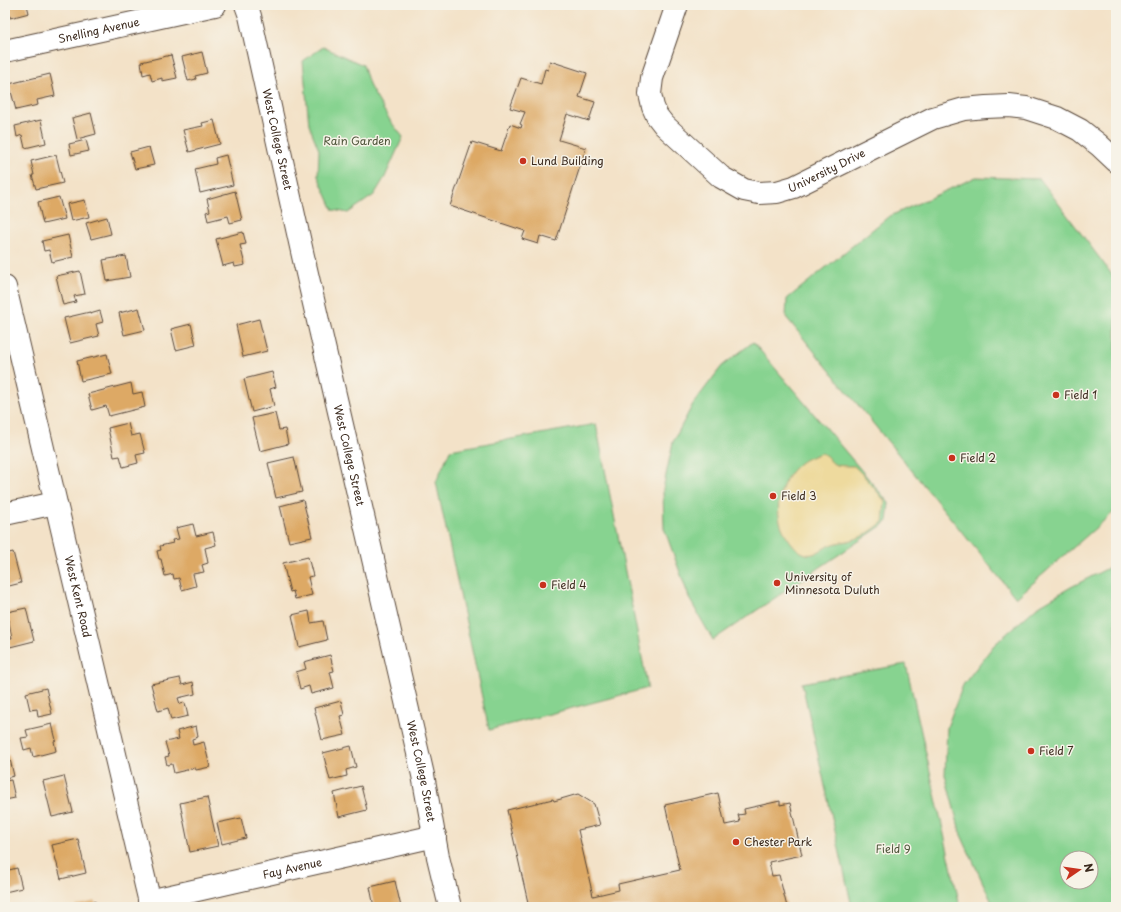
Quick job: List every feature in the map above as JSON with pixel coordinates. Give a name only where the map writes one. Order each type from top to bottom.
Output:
[{"type":"street","name":"Snelling Avenue","points":[[5,51],[215,5]]},
{"type":"street","name":"West College Street","points":[[246,5],[252,23],[305,264],[423,775],[438,857],[450,907]]},
{"type":"street","name":"University Drive","points":[[677,5],[652,78],[650,94],[653,107],[657,116],[664,125],[721,177],[744,190],[759,193],[777,192],[794,187],[933,118],[964,109],[986,107],[1009,106],[1026,108],[1057,118],[1080,130],[1116,161]]},
{"type":"street","name":"West Kent Road","points":[[5,287],[150,904]]},
{"type":"street","points":[[5,514],[55,503]]},
{"type":"street","name":"Fay Avenue","points":[[150,904],[434,836]]},
{"type":"green space","name":"Rain Garden","points":[[323,47],[363,65],[370,87],[391,122],[403,137],[385,177],[374,195],[348,213],[333,210],[318,176],[319,150],[309,125],[303,61]]},
{"type":"green space","points":[[976,177],[1040,179],[1116,280],[1116,510],[1016,598],[786,317],[787,299],[888,217]]},
{"type":"green space","name":"Field 3","points":[[753,342],[889,503],[887,522],[713,640],[690,600],[664,528],[663,489],[673,442],[693,404],[722,366]]},
{"type":"green space","name":"Field 4","points":[[596,424],[648,688],[489,730],[436,482],[450,450]]},
{"type":"green space","name":"Field 7","points":[[1116,564],[1116,906],[1114,907],[994,907],[961,835],[945,775],[947,727],[963,685],[994,645],[1037,607],[1071,587]]},
{"type":"green space","name":"Field 9","points":[[906,664],[960,906],[852,907],[802,683]]},
{"type":"sand","points":[[821,453],[826,455],[832,463],[836,465],[854,466],[864,476],[885,501],[883,522],[857,539],[828,546],[809,555],[800,552],[796,548],[783,529],[778,509],[779,499],[786,480],[792,471],[804,460]]},
{"type":"sand","points":[[1116,755],[1116,806],[1111,791]]},
{"type":"building","points":[[5,5],[27,5],[29,13],[10,18],[10,16],[5,17]]},
{"type":"building","points":[[202,52],[207,73],[195,76],[196,79],[188,81],[182,57]]},
{"type":"building","points":[[171,55],[177,78],[162,81],[162,78],[152,81],[150,73],[143,75],[141,62]]},
{"type":"building","name":"Lund Building","points":[[550,61],[587,73],[579,97],[595,102],[589,121],[567,114],[559,140],[586,148],[556,241],[540,236],[538,244],[522,239],[525,231],[450,206],[472,142],[501,151],[510,124],[521,128],[522,125],[520,124],[525,112],[510,108],[521,78],[541,84],[545,69],[548,70]]},
{"type":"building","points":[[50,74],[55,96],[37,100],[38,105],[16,110],[9,84]]},
{"type":"building","points":[[91,113],[96,134],[77,139],[72,118]]},
{"type":"building","points":[[41,120],[46,143],[25,148],[22,135],[17,137],[15,126]]},
{"type":"building","points":[[214,120],[220,144],[189,152],[183,130],[203,126],[202,123]]},
{"type":"building","points":[[86,140],[89,151],[71,155],[69,144]]},
{"type":"building","points":[[149,147],[154,165],[135,169],[130,152]]},
{"type":"building","points":[[56,155],[63,183],[36,189],[32,175],[34,175],[31,161]]},
{"type":"building","points":[[226,155],[233,185],[200,193],[195,169],[216,164],[215,158]]},
{"type":"building","points":[[235,191],[242,220],[230,223],[228,216],[208,221],[206,212],[210,211],[207,199]]},
{"type":"building","points":[[59,197],[65,219],[43,224],[38,202]]},
{"type":"building","points":[[85,200],[89,217],[71,221],[67,204]]},
{"type":"building","points":[[107,217],[111,234],[91,239],[86,223]]},
{"type":"building","points":[[243,232],[246,244],[240,245],[245,265],[235,267],[234,263],[223,266],[216,239]]},
{"type":"building","points":[[68,235],[73,257],[52,262],[49,250],[44,251],[42,241]]},
{"type":"building","points":[[126,256],[130,277],[107,281],[103,260]]},
{"type":"building","points":[[80,271],[85,294],[74,296],[76,302],[63,305],[56,276]]},
{"type":"building","points":[[139,308],[145,330],[124,335],[119,313]]},
{"type":"building","points":[[100,311],[103,322],[96,324],[99,336],[70,343],[64,318]]},
{"type":"building","points":[[259,319],[267,351],[243,357],[236,325]]},
{"type":"building","points":[[191,324],[196,345],[176,350],[171,329]]},
{"type":"building","points":[[107,354],[112,374],[81,381],[77,361]]},
{"type":"building","points":[[272,372],[276,387],[270,389],[274,406],[252,412],[244,379]]},
{"type":"building","points":[[131,383],[133,394],[142,392],[145,407],[109,416],[106,406],[92,410],[88,394]]},
{"type":"building","points":[[275,413],[279,430],[285,429],[288,444],[260,451],[252,418]]},
{"type":"building","points":[[128,423],[131,436],[140,434],[145,453],[136,455],[138,463],[123,467],[120,456],[114,457],[108,428]]},
{"type":"building","points":[[294,457],[302,492],[276,498],[268,463]]},
{"type":"building","points":[[303,500],[312,537],[289,542],[280,506]]},
{"type":"building","points":[[193,524],[196,536],[213,532],[216,545],[205,548],[208,563],[202,565],[204,572],[193,574],[196,586],[182,590],[179,578],[174,579],[173,574],[165,576],[161,559],[159,559],[157,551],[161,550],[160,546],[173,543],[172,540],[179,539],[176,528]]},
{"type":"building","points":[[13,552],[21,583],[5,587],[5,554]]},
{"type":"building","points":[[308,557],[313,576],[308,577],[312,595],[295,599],[293,591],[290,592],[283,563]]},
{"type":"building","points":[[26,608],[34,641],[10,647],[8,639],[12,638],[7,612]]},
{"type":"building","points":[[309,611],[311,623],[323,621],[327,640],[299,647],[292,615]]},
{"type":"building","points":[[330,655],[334,671],[330,672],[334,688],[311,694],[309,686],[300,689],[296,672],[306,669],[304,662]]},
{"type":"building","points":[[180,678],[182,685],[193,682],[195,694],[178,698],[180,704],[185,703],[188,716],[171,720],[168,708],[158,711],[151,684]]},
{"type":"building","points":[[46,688],[52,714],[38,717],[37,709],[30,710],[26,693]]},
{"type":"building","points":[[341,701],[344,715],[340,716],[345,735],[322,740],[314,708]]},
{"type":"building","points":[[52,724],[56,740],[54,741],[56,751],[33,757],[31,748],[24,750],[21,738],[28,737],[26,730]]},
{"type":"building","points":[[196,726],[198,737],[192,739],[193,745],[204,742],[210,767],[196,770],[195,768],[174,773],[172,764],[167,765],[165,757],[169,756],[165,742],[179,739],[177,731]]},
{"type":"building","points":[[351,746],[356,767],[346,770],[347,776],[330,780],[323,753]]},
{"type":"building","points":[[5,755],[9,755],[14,776],[5,778]]},
{"type":"building","points":[[64,776],[73,812],[52,817],[43,781]]},
{"type":"building","points":[[11,780],[15,798],[5,800],[5,781]]},
{"type":"building","points":[[361,786],[367,810],[339,817],[334,793]]},
{"type":"building","name":"Chester Park","points":[[718,793],[725,825],[740,822],[738,815],[745,814],[744,809],[780,801],[780,805],[790,803],[802,855],[769,862],[772,876],[779,875],[787,907],[529,907],[507,810],[553,799],[554,801],[578,794],[594,804],[600,825],[578,830],[593,896],[619,890],[618,884],[680,870],[665,805]]},
{"type":"building","points":[[207,797],[218,846],[190,852],[180,803]]},
{"type":"building","points":[[241,818],[246,838],[222,844],[217,823]]},
{"type":"building","points":[[78,839],[86,873],[61,879],[52,845]]},
{"type":"building","points":[[17,868],[22,888],[5,892],[5,871]]},
{"type":"building","points":[[395,881],[401,907],[374,907],[370,887]]},
{"type":"building","points":[[95,901],[96,907],[75,907],[75,906]]},
{"type":"place","name":"Lund Building","points":[[523,161]]},
{"type":"place","name":"Field 1","points":[[1056,395]]},
{"type":"place","name":"Field 2","points":[[952,458]]},
{"type":"place","name":"Field 3","points":[[773,496]]},
{"type":"place","name":"University of Minnesota Duluth","points":[[777,583]]},
{"type":"place","name":"Field 4","points":[[543,585]]},
{"type":"place","name":"Field 7","points":[[1031,751]]},
{"type":"place","name":"Chester Park","points":[[736,842]]}]
